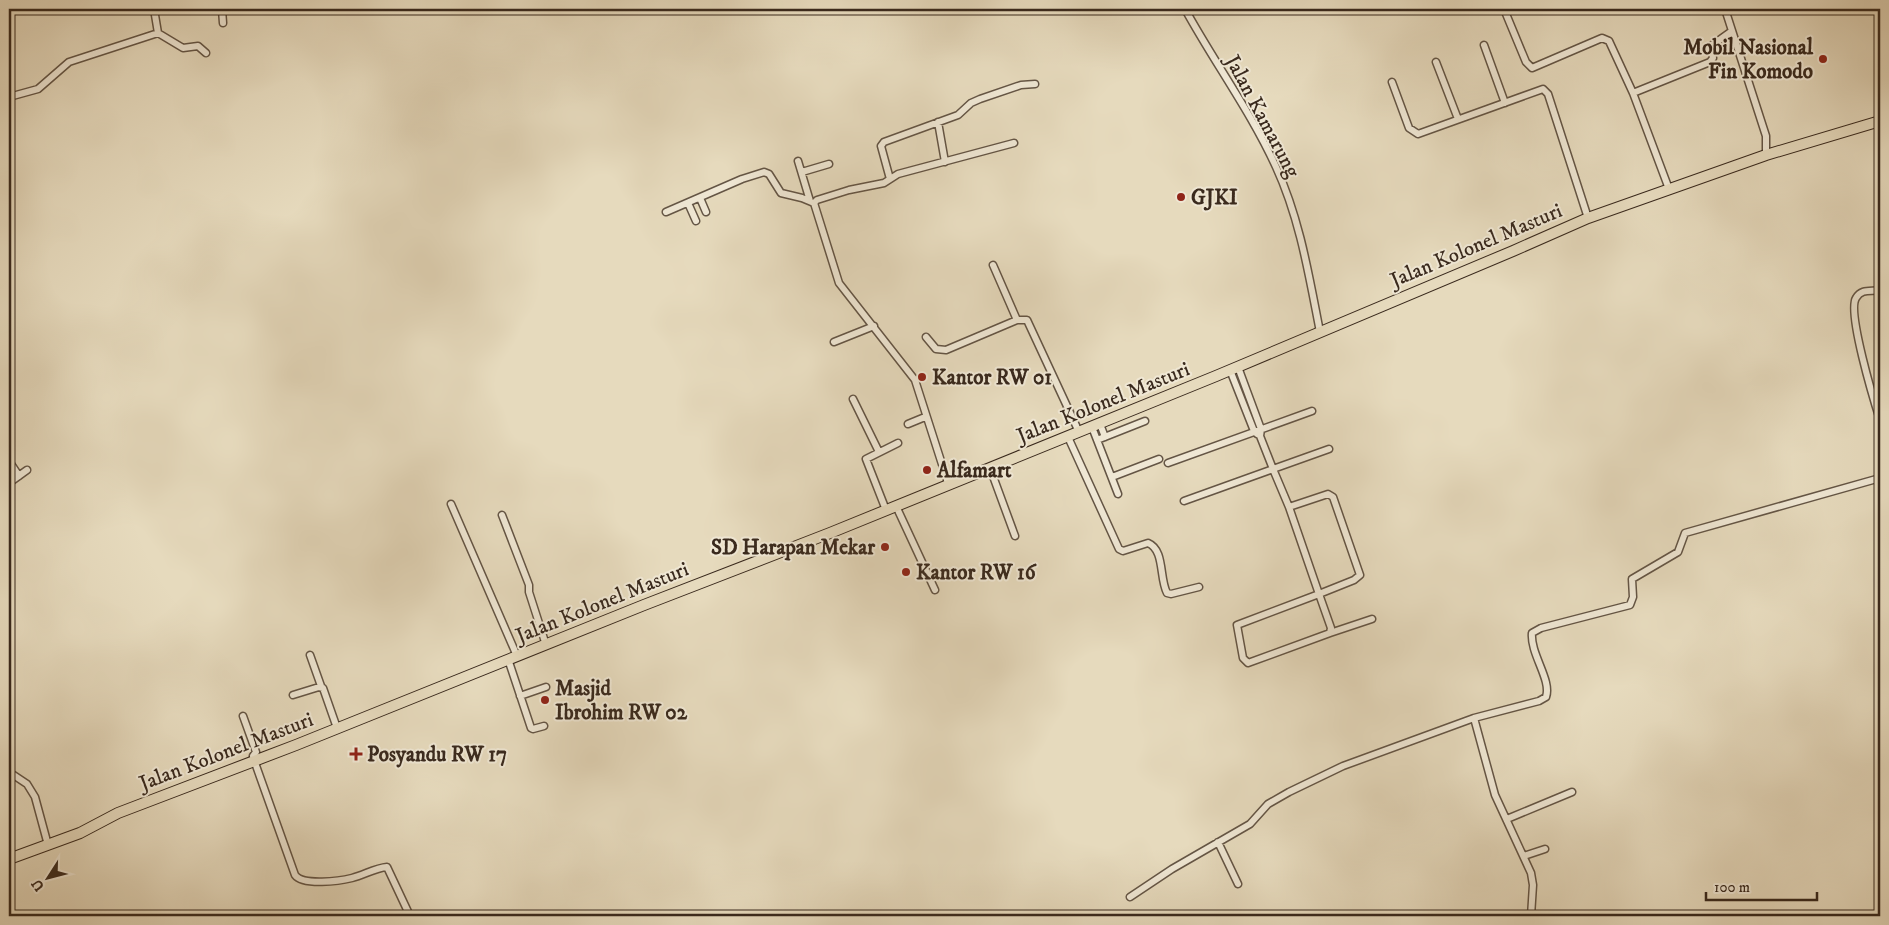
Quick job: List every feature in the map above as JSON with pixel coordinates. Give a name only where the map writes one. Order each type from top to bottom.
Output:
[{"type":"main road","name":"Jalan Kolonel Masturi","points":[[9,859],[80,833],[118,813],[337,728],[1068,437],[1588,218],[1766,155],[1880,121]]},
{"type":"street","points":[[154,9],[158,33]]},
{"type":"street","points":[[222,9],[223,24]]},
{"type":"street","name":"Jalan Kamarung","points":[[1185,9],[1249,116],[1276,168],[1298,226],[1320,332]]},
{"type":"street","points":[[1504,9],[1528,66],[1537,67],[1605,38],[1612,47],[1633,93],[1669,189]]},
{"type":"street","points":[[1725,9],[1766,136],[1766,155]]},
{"type":"street","points":[[1633,93],[1710,62],[1713,58],[1711,46],[1732,30]]},
{"type":"street","points":[[9,97],[38,89],[69,62],[158,33],[183,48],[198,46],[206,52]]},
{"type":"street","points":[[1484,45],[1505,102]]},
{"type":"street","points":[[1436,62],[1458,119]]},
{"type":"street","points":[[1392,82],[1409,128],[1415,134],[1540,89],[1548,94],[1588,218]]},
{"type":"street","points":[[890,179],[882,144],[958,115],[980,99],[1021,84],[1035,84]]},
{"type":"street","points":[[938,122],[945,162]]},
{"type":"street","points":[[666,212],[742,179],[764,172],[769,174],[781,193],[812,202],[849,190],[884,183],[898,174],[1014,143]]},
{"type":"street","points":[[798,161],[836,278],[913,376],[948,484]]},
{"type":"street","points":[[802,172],[829,164]]},
{"type":"street","points":[[700,198],[706,212]]},
{"type":"street","points":[[688,203],[696,221]]},
{"type":"street","points":[[993,265],[1017,320]]},
{"type":"street","points":[[1880,290],[1861,293],[1856,298],[1853,308],[1880,420]]},
{"type":"street","points":[[926,337],[936,349],[940,351],[946,350],[1017,320],[1027,320],[1079,432]]},
{"type":"street","points":[[834,342],[874,326]]},
{"type":"street","points":[[1234,368],[1254,432]]},
{"type":"street","points":[[1234,368],[1289,508],[1331,628],[1330,634]]},
{"type":"street","points":[[853,399],[879,452]]},
{"type":"street","points":[[1168,463],[1254,432],[1260,432],[1312,410]]},
{"type":"street","points":[[908,424],[925,417]]},
{"type":"street","points":[[1098,440],[1145,421]]},
{"type":"street","points":[[1096,425],[1105,437]]},
{"type":"street","points":[[1096,425],[1098,440],[1118,494]]},
{"type":"street","points":[[1068,437],[1119,549],[1123,551],[1148,543],[1154,546],[1158,553],[1167,593],[1172,594],[1199,588]]},
{"type":"street","points":[[898,442],[866,458],[934,590]]},
{"type":"street","points":[[1184,501],[1329,449]]},
{"type":"street","points":[[1112,477],[1159,459]]},
{"type":"street","points":[[9,461],[19,476]]},
{"type":"street","points":[[990,468],[1015,536]]},
{"type":"street","points":[[9,483],[27,470]]},
{"type":"street","points":[[1130,897],[1172,868],[1250,824],[1268,804],[1279,797],[1343,766],[1474,718],[1539,701],[1546,697],[1547,685],[1535,651],[1532,634],[1541,628],[1630,605],[1633,598],[1632,579],[1678,552],[1684,533],[1880,478]]},
{"type":"street","points":[[1289,508],[1331,495],[1360,572],[1358,578],[1354,580],[1238,624],[1237,630],[1243,658],[1250,663],[1372,619]]},
{"type":"street","points":[[451,504],[513,658],[520,696],[531,728],[544,726]]},
{"type":"street","points":[[502,515],[529,585],[529,592],[546,645]]},
{"type":"street","points":[[310,655],[320,686],[324,688],[337,728]]},
{"type":"street","points":[[293,695],[320,686]]},
{"type":"street","points":[[520,696],[546,687]]},
{"type":"street","points":[[243,716],[256,752],[253,756],[254,760],[284,850],[297,879],[312,882],[351,879],[387,867],[410,916]]},
{"type":"street","points":[[1474,718],[1491,784],[1524,856],[1533,885],[1531,916]]},
{"type":"street","points":[[9,772],[28,784],[35,797],[48,845]]},
{"type":"street","points":[[1506,819],[1572,792]]},
{"type":"street","points":[[1218,842],[1238,884]]},
{"type":"street","points":[[1524,856],[1545,850]]},
{"type":"place","name":"Mobil Nasional Fin Komodo","points":[[1823,59]]},
{"type":"place","name":"GJKI","points":[[1181,197]]},
{"type":"place","name":"Kantor RW 01","points":[[922,377]]},
{"type":"place","name":"Alfamart","points":[[927,470]]},
{"type":"place","name":"SD Harapan Mekar","points":[[885,547]]},
{"type":"place","name":"Kantor RW 16","points":[[906,572]]},
{"type":"place","name":"Masjid Ibrohim RW 02","points":[[545,700]]},
{"type":"place","name":"Posyandu RW 17","points":[[356,754]]}]
